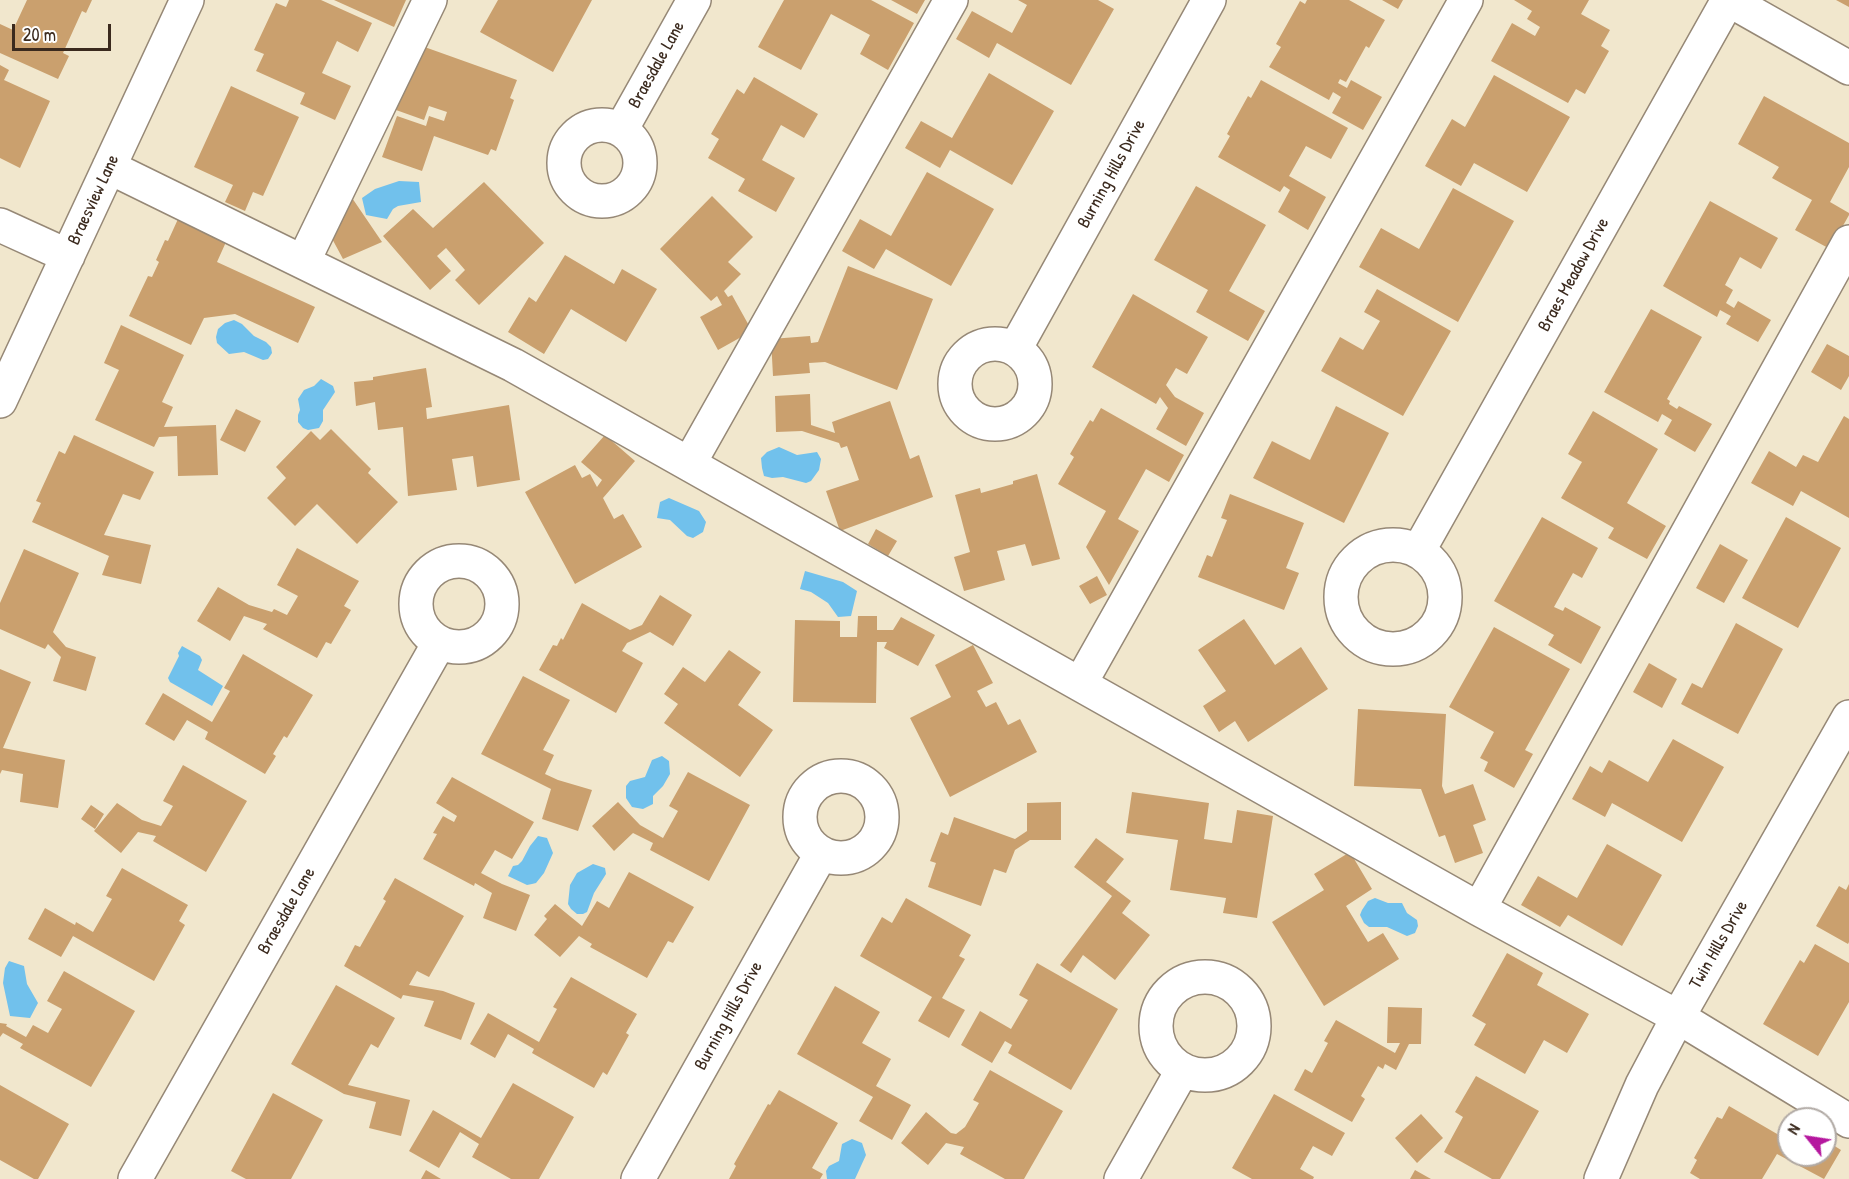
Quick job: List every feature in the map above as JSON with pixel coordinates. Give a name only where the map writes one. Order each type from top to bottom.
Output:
[{"type":"street","name":"Braesview Lane","points":[[0,401],[187,0]]},
{"type":"street","points":[[303,262],[430,0]]},
{"type":"street","name":"Braesdale Lane","points":[[621,130],[694,0]]},
{"type":"street","points":[[689,464],[951,0]]},
{"type":"street","name":"Burning Hills Drive","points":[[1015,349],[1209,0]]},
{"type":"street","points":[[1080,684],[1467,0]]},
{"type":"street","points":[[1729,0],[1849,68]]},
{"type":"street","name":"Braes Meadow Drive","points":[[1419,550],[1729,0]]},
{"type":"street","points":[[109,168],[513,364],[1479,909],[1678,1017],[1849,1121]]},
{"type":"street","points":[[0,225],[68,256]]},
{"type":"street","points":[[1479,909],[1849,242]]},
{"type":"street","name":"Braesdale Lane","points":[[135,1179],[439,643]]},
{"type":"street","name":"Twin Hills Drive","points":[[1602,1179],[1642,1085],[1678,1017],[1849,717]]},
{"type":"street","name":"Burning Hills Drive","points":[[638,1179],[821,854]]},
{"type":"street","points":[[1121,1179],[1182,1071]]},
{"type":"water","points":[[399,181],[419,182],[421,202],[398,206],[393,209],[387,219],[366,215],[362,198],[375,189]]},
{"type":"water","points":[[234,320],[271,347],[272,353],[268,359],[263,360],[244,352],[229,354],[217,343],[218,329]]},
{"type":"water","points":[[321,379],[333,386],[335,392],[323,410],[323,421],[319,428],[308,430],[298,422],[300,410],[298,399],[304,390],[314,386]]},
{"type":"water","points":[[779,447],[797,455],[817,452],[821,459],[819,470],[811,481],[806,483],[783,477],[764,476],[761,458],[767,452]]},
{"type":"water","points":[[669,498],[699,511],[706,522],[703,532],[693,538],[687,536],[670,520],[657,518],[660,502]]},
{"type":"water","points":[[805,571],[843,582],[857,591],[851,616],[838,617],[828,603],[811,592],[800,589]]},
{"type":"water","points":[[182,646],[200,656],[202,660],[198,670],[223,686],[212,706],[170,682],[168,678]]},
{"type":"water","points":[[662,756],[669,761],[670,774],[653,796],[653,804],[643,809],[632,807],[626,798],[626,786],[630,781],[645,777],[652,760]]},
{"type":"water","points":[[538,836],[547,838],[553,853],[544,873],[536,883],[527,885],[508,876],[513,866],[522,861]]},
{"type":"water","points":[[593,864],[605,868],[606,874],[594,893],[587,912],[577,914],[568,904],[570,885],[577,873]]},
{"type":"water","points":[[1375,898],[1388,903],[1402,903],[1407,913],[1417,920],[1418,926],[1415,933],[1407,936],[1387,927],[1369,927],[1364,923],[1360,915],[1362,910],[1368,901]]},
{"type":"water","points":[[9,961],[24,966],[27,984],[38,1003],[30,1018],[10,1016],[3,983],[5,968]]},
{"type":"water","points":[[852,1139],[862,1143],[866,1155],[855,1179],[827,1179],[826,1171],[829,1166],[839,1161],[842,1144]]},
{"type":"building","points":[[27,0],[92,0],[86,13],[82,11],[63,53],[69,56],[58,79],[0,53],[0,24],[13,30]]},
{"type":"building","points":[[289,0],[321,0],[372,23],[358,52],[337,41],[322,73],[351,86],[335,120],[300,104],[305,93],[256,71],[264,54],[254,50],[276,3],[286,7]]},
{"type":"building","points":[[334,0],[406,0],[394,27]]},
{"type":"building","points":[[498,0],[592,0],[553,72],[480,32]]},
{"type":"building","points":[[784,0],[871,0],[914,23],[888,70],[860,54],[870,35],[831,14],[801,70],[758,47]]},
{"type":"building","points":[[891,0],[925,0],[917,14]]},
{"type":"building","points":[[1018,0],[1098,0],[1114,9],[1071,85],[997,43],[989,58],[956,39],[972,11],[1012,33],[1027,5]]},
{"type":"building","points":[[1307,0],[1349,0],[1385,20],[1369,48],[1366,46],[1346,82],[1340,79],[1338,83],[1347,88],[1351,80],[1382,97],[1363,130],[1332,113],[1341,97],[1333,92],[1329,100],[1269,67],[1281,47],[1276,44],[1300,1],[1305,4]]},
{"type":"building","points":[[1382,0],[1403,0],[1398,9]]},
{"type":"building","points":[[1514,0],[1589,0],[1581,14],[1610,30],[1601,46],[1609,51],[1585,94],[1576,89],[1568,103],[1491,61],[1512,23],[1535,36],[1540,27],[1527,19],[1532,11]]},
{"type":"building","points":[[1836,0],[1849,0],[1849,7]]},
{"type":"building","points":[[419,45],[517,80],[510,98],[514,100],[496,151],[491,149],[488,155],[434,136],[422,171],[382,157],[397,116],[426,126],[429,116],[444,121],[447,112],[429,106],[424,120],[396,110]]},
{"type":"building","points":[[0,65],[9,70],[4,80],[50,101],[20,168],[0,158]]},
{"type":"building","points":[[989,73],[1054,111],[1012,185],[950,150],[940,168],[905,148],[921,121],[952,138]]},
{"type":"building","points":[[1494,75],[1570,117],[1527,192],[1474,163],[1461,186],[1425,166],[1452,119],[1465,127]]},
{"type":"building","points":[[754,77],[818,114],[804,138],[781,125],[762,160],[795,178],[776,212],[738,191],[745,179],[708,158],[719,139],[711,134],[737,89],[744,94]]},
{"type":"building","points":[[1261,80],[1348,128],[1331,159],[1306,146],[1289,176],[1326,197],[1308,230],[1278,212],[1290,190],[1284,186],[1280,192],[1218,157],[1230,136],[1227,134],[1248,96],[1251,98]]},
{"type":"building","points":[[231,86],[299,117],[263,196],[253,192],[245,211],[225,202],[233,185],[194,167]]},
{"type":"building","points":[[1764,96],[1849,143],[1849,167],[1830,202],[1849,215],[1830,249],[1795,230],[1812,200],[1772,178],[1779,167],[1738,144]]},
{"type":"building","points":[[927,172],[994,209],[951,286],[886,249],[874,269],[842,251],[860,219],[891,236]]},
{"type":"building","points":[[484,182],[544,243],[479,305],[455,280],[465,270],[446,248],[437,256],[451,271],[430,290],[383,236],[413,209],[433,228]]},
{"type":"building","points":[[1196,186],[1266,225],[1229,291],[1265,311],[1248,341],[1196,312],[1208,290],[1154,260]]},
{"type":"building","points":[[1453,188],[1514,221],[1458,322],[1359,267],[1381,228],[1419,249]]},
{"type":"building","points":[[348,192],[382,242],[343,259],[329,233]]},
{"type":"building","points":[[712,196],[753,237],[728,262],[741,274],[724,291],[728,297],[732,295],[752,331],[718,350],[700,317],[722,305],[717,296],[711,301],[660,249]]},
{"type":"building","points":[[1710,201],[1778,238],[1761,269],[1740,257],[1725,285],[1733,290],[1726,303],[1734,308],[1738,301],[1771,320],[1758,342],[1726,324],[1731,316],[1720,310],[1717,317],[1663,286]]},
{"type":"building","points":[[178,219],[226,242],[217,262],[315,307],[298,343],[235,314],[204,318],[191,345],[129,316],[148,276],[152,277],[159,262],[156,260]]},
{"type":"building","points":[[565,255],[614,284],[622,269],[657,289],[626,342],[571,309],[544,354],[508,332],[529,297],[536,302]]},
{"type":"building","points":[[848,266],[933,299],[897,390],[825,362],[809,363],[810,373],[773,376],[771,339],[810,336],[811,343],[818,342]]},
{"type":"building","points":[[1377,289],[1451,331],[1403,416],[1321,371],[1340,337],[1363,350],[1380,321],[1364,312]]},
{"type":"building","points":[[1133,294],[1208,337],[1187,374],[1176,368],[1166,385],[1175,397],[1204,413],[1186,446],[1156,429],[1168,408],[1160,397],[1156,404],[1092,367]]},
{"type":"building","points":[[1651,309],[1702,337],[1667,399],[1670,401],[1669,404],[1677,409],[1679,406],[1712,424],[1695,452],[1664,434],[1672,420],[1662,414],[1658,422],[1604,392]]},
{"type":"building","points":[[121,325],[184,355],[162,402],[173,407],[164,427],[216,425],[218,475],[178,476],[177,436],[159,437],[154,447],[95,420],[119,370],[104,363]]},
{"type":"building","points":[[1827,344],[1849,356],[1849,376],[1841,390],[1811,372]]},
{"type":"building","points":[[426,368],[432,407],[426,408],[427,419],[509,405],[520,480],[477,487],[473,456],[452,459],[457,490],[408,496],[403,427],[378,430],[375,402],[356,406],[354,382]]},
{"type":"building","points":[[810,394],[811,425],[835,433],[832,422],[890,401],[910,459],[919,455],[933,497],[840,531],[826,491],[859,480],[847,446],[841,448],[839,443],[802,431],[776,432],[775,396]]},
{"type":"building","points":[[1336,406],[1389,433],[1344,523],[1253,478],[1272,441],[1310,460]]},
{"type":"building","points":[[1101,408],[1184,455],[1169,482],[1146,469],[1118,519],[1139,531],[1109,585],[1086,547],[1106,511],[1058,484],[1074,457],[1070,454],[1090,420],[1093,422]]},
{"type":"building","points":[[236,409],[261,421],[245,452],[220,440]]},
{"type":"building","points":[[1593,411],[1658,449],[1627,503],[1666,526],[1647,559],[1608,538],[1614,528],[1561,498],[1582,462],[1568,454]]},
{"type":"building","points":[[1844,416],[1849,419],[1849,518],[1801,491],[1793,506],[1751,483],[1769,451],[1796,467],[1803,455],[1818,462]]},
{"type":"building","points":[[331,429],[371,469],[368,473],[398,502],[357,544],[317,504],[295,526],[267,498],[286,478],[276,467],[311,431],[320,440]]},
{"type":"building","points":[[74,435],[154,472],[140,500],[123,494],[104,535],[151,545],[141,584],[102,575],[109,556],[32,522],[41,503],[36,501],[59,451],[65,454]]},
{"type":"building","points":[[605,435],[635,461],[603,498],[614,519],[623,514],[642,547],[575,584],[525,492],[575,465],[582,478],[590,474],[597,487],[602,480],[581,462]]},
{"type":"building","points":[[1037,474],[1060,559],[1032,566],[1025,544],[997,551],[1005,580],[964,591],[954,557],[970,552],[955,495],[980,488],[981,493]]},
{"type":"building","points":[[1230,494],[1304,523],[1286,568],[1299,573],[1284,610],[1198,577],[1207,555],[1212,557],[1227,520],[1221,518]]},
{"type":"building","points":[[1542,517],[1598,548],[1582,578],[1573,573],[1554,607],[1563,611],[1565,607],[1601,627],[1581,664],[1548,645],[1554,635],[1494,601]]},
{"type":"building","points":[[1786,517],[1841,548],[1798,628],[1742,598]]},
{"type":"building","points":[[876,529],[897,541],[888,556],[868,544]]},
{"type":"building","points":[[1720,544],[1748,560],[1724,603],[1696,588]]},
{"type":"building","points":[[297,548],[359,581],[344,606],[351,610],[331,644],[326,642],[317,658],[263,629],[267,624],[244,616],[230,641],[197,621],[218,587],[249,605],[272,612],[274,609],[287,615],[298,596],[277,585]]},
{"type":"building","points":[[24,549],[79,573],[53,632],[66,647],[96,657],[86,691],[53,681],[61,657],[48,644],[45,649],[0,629],[0,603]]},
{"type":"building","points":[[1097,576],[1107,595],[1090,604],[1079,586]]},
{"type":"building","points":[[660,595],[692,615],[673,646],[650,632],[627,643],[622,651],[643,663],[616,713],[539,670],[553,645],[557,646],[561,638],[563,640],[582,603],[630,630],[642,625]]},
{"type":"building","points":[[858,616],[877,616],[877,630],[893,630],[901,617],[935,635],[918,666],[884,648],[887,642],[877,642],[876,703],[793,702],[795,620],[840,621],[840,637],[857,637]]},
{"type":"building","points":[[1244,619],[1275,665],[1301,647],[1328,689],[1248,742],[1235,721],[1219,732],[1203,706],[1226,691],[1198,650]]},
{"type":"building","points":[[1736,623],[1783,649],[1738,734],[1681,704],[1692,683],[1702,688]]},
{"type":"building","points":[[1494,627],[1570,669],[1525,750],[1533,754],[1514,788],[1484,771],[1488,762],[1480,758],[1494,732],[1449,707]]},
{"type":"building","points":[[973,645],[993,683],[977,691],[986,707],[996,702],[1008,725],[1020,719],[1037,752],[950,797],[910,718],[951,697],[935,665]]},
{"type":"building","points":[[729,650],[761,672],[738,705],[773,730],[740,777],[664,723],[678,704],[664,694],[683,667],[705,682]]},
{"type":"building","points":[[243,654],[313,695],[287,738],[284,736],[273,754],[276,756],[265,774],[205,739],[208,732],[187,720],[174,741],[145,724],[163,693],[212,722],[230,691],[224,688]]},
{"type":"building","points":[[1649,663],[1677,679],[1662,708],[1633,692]]},
{"type":"building","points":[[0,669],[31,682],[3,748],[65,760],[58,808],[20,802],[23,774],[2,770],[0,774]]},
{"type":"building","points":[[523,676],[570,700],[543,750],[554,755],[545,774],[592,790],[578,831],[542,819],[551,789],[481,754]]},
{"type":"building","points":[[1358,709],[1446,714],[1442,786],[1445,794],[1473,784],[1486,820],[1473,825],[1483,853],[1455,863],[1445,835],[1439,837],[1421,789],[1354,786]]},
{"type":"building","points":[[1673,739],[1724,767],[1682,842],[1612,803],[1605,817],[1572,799],[1590,766],[1602,773],[1609,760],[1648,782]]},
{"type":"building","points":[[183,765],[247,801],[206,872],[153,841],[156,836],[138,832],[121,853],[94,831],[117,803],[142,820],[161,826],[173,806],[163,801]]},
{"type":"building","points":[[688,772],[750,805],[709,881],[650,850],[653,843],[633,833],[614,851],[592,826],[618,802],[640,825],[663,838],[678,811],[669,806]]},
{"type":"building","points":[[452,777],[534,822],[512,859],[495,850],[481,873],[530,895],[516,931],[483,918],[492,893],[423,859],[437,834],[433,833],[443,816],[454,822],[457,816],[436,803]]},
{"type":"building","points":[[1132,792],[1209,803],[1204,839],[1232,843],[1237,810],[1273,816],[1257,918],[1223,913],[1226,898],[1170,890],[1178,840],[1126,833]]},
{"type":"building","points":[[1061,802],[1061,840],[1030,840],[1015,850],[1006,873],[994,869],[981,906],[928,887],[936,863],[930,861],[941,832],[948,835],[954,817],[1015,839],[1027,831],[1027,803]]},
{"type":"building","points":[[91,805],[104,814],[95,829],[81,819]]},
{"type":"building","points":[[1096,838],[1124,859],[1106,882],[1131,901],[1122,913],[1150,935],[1115,980],[1083,955],[1071,973],[1060,965],[1112,896],[1074,867]]},
{"type":"building","points":[[1607,844],[1662,875],[1622,946],[1568,915],[1560,927],[1521,905],[1538,876],[1577,898]]},
{"type":"building","points":[[1350,852],[1372,889],[1346,906],[1368,942],[1383,933],[1399,959],[1324,1006],[1272,922],[1324,890],[1314,874]]},
{"type":"building","points":[[122,868],[188,905],[179,921],[185,925],[154,981],[73,936],[61,957],[28,939],[45,908],[93,932],[112,899],[106,896]]},
{"type":"building","points":[[629,872],[694,907],[673,943],[668,941],[647,978],[590,947],[592,944],[579,936],[560,957],[534,935],[547,919],[544,916],[555,904],[582,926],[597,901],[609,908]]},
{"type":"building","points":[[395,878],[464,916],[429,977],[417,971],[409,985],[443,991],[475,1003],[461,1040],[424,1026],[434,1001],[403,995],[401,999],[344,966],[355,945],[360,947],[386,901],[383,899]]},
{"type":"building","points":[[1849,884],[1848,944],[1816,926],[1839,886],[1846,890]]},
{"type":"building","points":[[906,898],[971,935],[959,956],[965,959],[942,998],[965,1010],[949,1038],[918,1021],[932,997],[860,956],[882,917],[892,923]]},
{"type":"building","points":[[1815,944],[1849,963],[1849,1002],[1818,1056],[1763,1024],[1800,960],[1804,963]]},
{"type":"building","points":[[1507,953],[1543,973],[1537,985],[1589,1014],[1567,1053],[1544,1040],[1525,1074],[1474,1045],[1486,1024],[1472,1016]]},
{"type":"building","points":[[1037,963],[1118,1009],[1071,1090],[1008,1053],[1012,1045],[1005,1041],[992,1063],[961,1045],[980,1011],[1011,1029],[1028,1000],[1019,995]]},
{"type":"building","points":[[64,971],[135,1011],[91,1087],[20,1048],[23,1044],[3,1033],[0,1037],[0,1023],[7,1024],[6,1026],[26,1037],[33,1025],[48,1033],[62,1009],[47,1001]]},
{"type":"building","points":[[571,977],[637,1014],[626,1033],[629,1035],[607,1075],[603,1072],[594,1088],[532,1053],[534,1049],[508,1034],[495,1058],[470,1044],[488,1013],[539,1042],[557,1009],[553,1007]]},
{"type":"building","points":[[336,985],[395,1018],[378,1048],[371,1044],[348,1085],[410,1100],[401,1136],[369,1128],[376,1102],[344,1094],[291,1064]]},
{"type":"building","points":[[835,986],[880,1012],[862,1043],[891,1059],[876,1086],[911,1105],[892,1140],[859,1121],[873,1097],[797,1054]]},
{"type":"building","points":[[1388,1007],[1422,1008],[1421,1044],[1409,1044],[1396,1070],[1385,1064],[1383,1069],[1378,1066],[1361,1096],[1365,1099],[1352,1122],[1294,1090],[1305,1069],[1312,1073],[1328,1043],[1324,1041],[1336,1020],[1395,1053],[1400,1043],[1387,1043]]},
{"type":"building","points":[[990,1070],[1063,1111],[1024,1179],[1005,1179],[960,1154],[964,1147],[946,1143],[928,1165],[901,1143],[926,1112],[951,1133],[956,1134],[965,1127],[979,1103],[973,1100]]},
{"type":"building","points":[[1476,1076],[1539,1111],[1500,1179],[1492,1179],[1444,1152],[1463,1117],[1455,1112]]},
{"type":"building","points":[[513,1083],[574,1117],[539,1179],[511,1179],[472,1157],[479,1144],[460,1132],[439,1168],[409,1151],[433,1110],[481,1138]]},
{"type":"building","points":[[0,1085],[69,1124],[38,1179],[0,1160]]},
{"type":"building","points":[[779,1090],[838,1123],[812,1168],[823,1174],[820,1179],[729,1179],[736,1166],[734,1164],[768,1104],[770,1105]]},
{"type":"building","points":[[273,1093],[323,1120],[291,1179],[246,1179],[231,1171]]},
{"type":"building","points":[[1274,1094],[1345,1133],[1332,1156],[1313,1146],[1300,1169],[1314,1177],[1313,1179],[1252,1179],[1232,1168]]},
{"type":"building","points":[[1729,1106],[1777,1134],[1777,1154],[1762,1179],[1700,1179],[1690,1173],[1697,1160],[1694,1158],[1717,1117],[1722,1119]]},
{"type":"building","points":[[1421,1114],[1443,1138],[1417,1163],[1395,1138]]},
{"type":"building","points":[[1801,1167],[1831,1167],[1824,1179]]},
{"type":"building","points":[[426,1170],[441,1179],[421,1179]]},
{"type":"building","points":[[1415,1170],[1431,1179],[1410,1179]]}]
